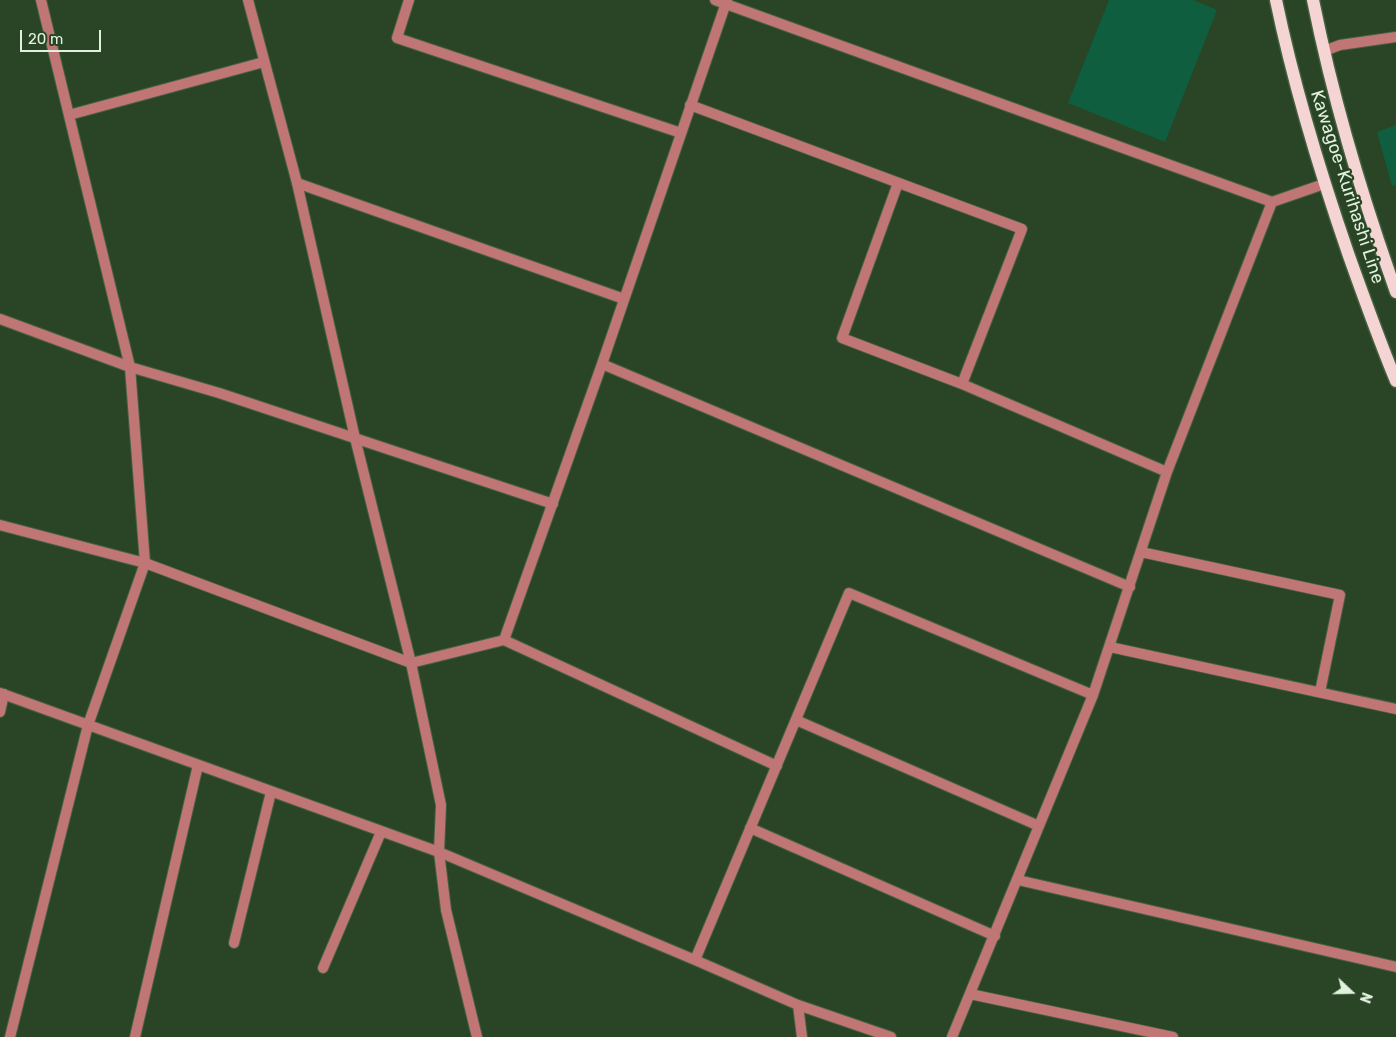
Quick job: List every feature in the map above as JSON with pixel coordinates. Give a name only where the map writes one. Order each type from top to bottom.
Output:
[{"type":"main road","name":"Kawagoe-Kurihashi Line","points":[[1276,0],[1288,58],[1324,184],[1379,342],[1396,381]]},
{"type":"main road","name":"Kawagoe-Kurihashi Line","points":[[1313,0],[1324,51],[1358,176],[1396,291]]},
{"type":"street","points":[[10,1037],[88,725],[145,563],[130,367],[41,0]]},
{"type":"street","points":[[248,0],[297,183],[355,438],[411,663],[441,805],[438,852],[446,910],[476,1037]]},
{"type":"street","points":[[410,0],[397,38],[681,133]]},
{"type":"street","points":[[504,640],[602,364],[681,133],[723,1],[1272,202],[1324,184]]},
{"type":"street","points":[[1324,51],[1340,45],[1396,37]]},
{"type":"street","points":[[69,115],[264,62]]},
{"type":"street","points":[[690,105],[1022,229],[962,384]]},
{"type":"street","points":[[297,183],[624,299]]},
{"type":"street","points":[[898,183],[842,338],[962,384],[1167,472]]},
{"type":"street","points":[[952,1037],[1093,695],[1167,472],[1272,202]]},
{"type":"street","points":[[0,319],[130,367],[220,394],[553,504]]},
{"type":"street","points":[[602,364],[1130,588]]},
{"type":"street","points":[[0,525],[145,563],[411,663],[504,640],[777,766]]},
{"type":"street","points":[[1141,552],[1340,595],[1320,692]]},
{"type":"street","points":[[694,960],[849,593],[1093,695]]},
{"type":"street","points":[[1110,647],[1396,709]]},
{"type":"street","points":[[0,712],[2,694],[438,852],[798,1005],[891,1037]]},
{"type":"street","points":[[796,720],[1039,826]]},
{"type":"street","points":[[135,1037],[198,765]]},
{"type":"street","points":[[234,943],[271,792]]},
{"type":"street","points":[[750,828],[995,936]]},
{"type":"street","points":[[323,968],[382,832]]},
{"type":"street","points":[[1018,880],[1396,967]]},
{"type":"street","points":[[970,994],[1173,1037]]},
{"type":"street","points":[[798,1005],[802,1037]]},
{"type":"building","points":[[1109,0],[1193,0],[1217,10],[1165,142],[1068,103]]},
{"type":"building","points":[[1396,125],[1396,185],[1392,186],[1377,132]]}]
